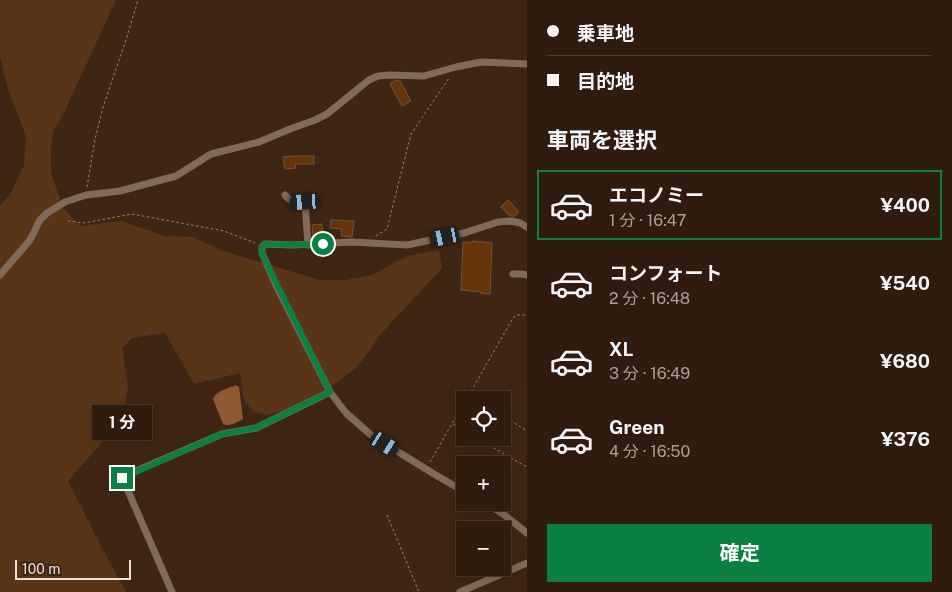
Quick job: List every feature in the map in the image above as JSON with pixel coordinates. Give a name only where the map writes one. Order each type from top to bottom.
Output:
[{"type":"street","points":[[0,275],[30,240],[40,220],[47,213],[65,202],[86,195],[120,191],[176,176],[211,154],[259,142],[315,120],[327,114],[368,80],[378,76],[389,75],[424,76],[481,62],[527,64]]},
{"type":"street","points":[[285,195],[294,202],[305,202],[308,244]]},
{"type":"street","points":[[456,487],[371,435],[346,413],[330,392],[262,254],[262,249],[265,244],[292,245],[352,242],[407,245],[464,233],[498,222],[511,221],[527,227]]},
{"type":"street","points":[[513,274],[527,275]]},
{"type":"street","points":[[172,592],[122,478],[222,434],[256,428],[330,392]]},
{"type":"street","points":[[498,511],[527,533]]},
{"type":"street","points":[[460,592],[527,564]]},
{"type":"path","points":[[86,195],[95,139],[104,104],[138,0]]},
{"type":"path","points":[[374,243],[376,236],[387,229],[411,134],[456,67]]},
{"type":"path","points":[[68,221],[84,223],[132,214],[224,231],[263,246]]},
{"type":"path","points":[[471,391],[513,318],[516,315],[527,315]]},
{"type":"path","points":[[426,469],[456,417]]},
{"type":"path","points":[[511,421],[527,431]]},
{"type":"path","points":[[452,424],[456,426]]},
{"type":"path","points":[[490,446],[527,467]]},
{"type":"path","points":[[387,516],[419,592]]},
{"type":"shaded area","points":[[0,0],[116,0],[62,117],[53,131],[51,173],[63,208],[80,226],[122,221],[164,236],[193,237],[220,250],[320,280],[346,280],[372,275],[407,256],[439,250],[442,268],[379,336],[356,368],[306,405],[266,415],[253,412],[244,400],[240,373],[194,384],[165,333],[132,338],[122,348],[128,385],[123,419],[68,481],[126,592],[0,592],[0,206],[11,193],[24,165],[26,136],[8,89],[0,57]]},
{"type":"shaded area","points":[[236,385],[239,387],[243,419],[231,425],[226,425],[223,424],[213,399],[220,392]]},
{"type":"building","points":[[395,80],[400,81],[411,101],[402,106],[390,84]]},
{"type":"building","points":[[314,156],[314,164],[295,164],[296,168],[285,169],[283,157]]},
{"type":"building","points":[[508,200],[519,212],[514,216],[510,216],[501,207]]},
{"type":"building","points":[[331,220],[354,221],[352,237],[341,236],[342,229],[330,228]]},
{"type":"building","points":[[322,224],[323,237],[313,237],[312,225]]},
{"type":"building","points":[[472,241],[492,243],[490,294],[461,290],[463,242],[472,243]]},
{"type":"route","points":[[122,478],[222,434],[256,428],[330,392],[262,254],[262,247],[265,244],[323,244]]}]
